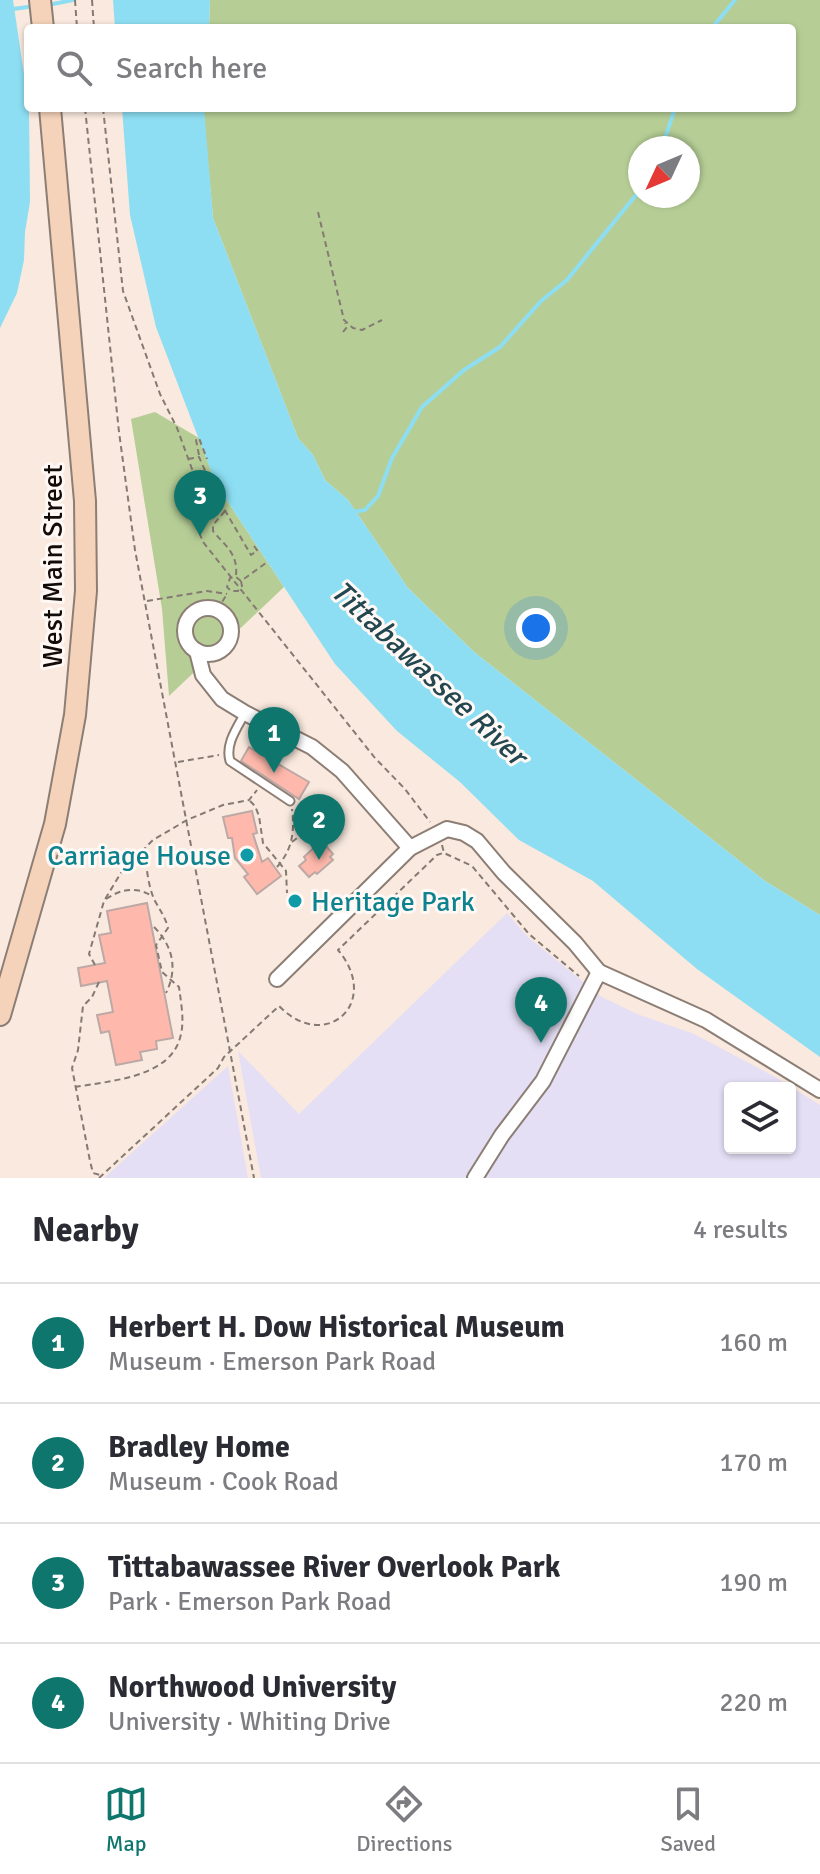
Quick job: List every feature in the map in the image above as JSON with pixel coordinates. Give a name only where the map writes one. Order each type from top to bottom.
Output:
[{"type":"street","name":"West Main Street","points":[[0,1015],[55,824],[75,715],[84,621],[85,501],[50,112]]},
{"type":"street","points":[[197,651],[211,654],[225,647],[229,641],[231,626],[217,610],[199,610],[189,618],[186,636],[197,651],[203,675],[222,699],[312,747],[332,763],[410,848]]},
{"type":"street","points":[[277,979],[410,848],[447,829],[464,833],[477,841],[504,873],[575,943],[596,978],[706,1020],[820,1090]]},
{"type":"street","points":[[475,1178],[502,1135],[543,1081],[596,978]]},
{"type":"lane","points":[[245,713],[232,737],[228,753],[230,761],[290,801]]},
{"type":"path","points":[[75,0],[77,24]]},
{"type":"path","points":[[92,0],[94,24]]},
{"type":"path","points":[[85,112],[119,432],[135,550],[254,1178]]},
{"type":"path","points":[[103,112],[123,291],[160,394],[177,428],[198,493],[199,532],[203,542],[375,758],[405,789],[438,833],[444,853]]},
{"type":"path","points":[[318,212],[347,327],[343,332]]},
{"type":"path","points":[[344,320],[353,328],[362,330],[382,320]]},
{"type":"path","points":[[207,459],[199,438],[196,440],[199,457],[225,511],[251,555],[258,552],[254,546]]},
{"type":"path","points":[[187,459],[199,457]]},
{"type":"path","points":[[225,511],[213,525],[213,531],[237,562],[236,577]]},
{"type":"path","points":[[240,590],[241,581],[266,563]]},
{"type":"path","points":[[230,578],[236,577],[241,581]]},
{"type":"path","points":[[230,578],[227,584],[231,591]]},
{"type":"path","points":[[217,610],[227,594],[240,590]]},
{"type":"path","points":[[145,602],[207,591],[227,594]]},
{"type":"path","points":[[176,762],[228,753]]},
{"type":"path","points":[[95,965],[89,954],[104,901],[122,871],[146,847],[187,820],[223,805],[249,800],[263,783]]},
{"type":"path","points":[[249,800],[259,816],[263,843],[286,871],[287,893]]},
{"type":"path","points":[[290,801],[293,813],[292,843]]},
{"type":"path","points":[[277,867],[292,843],[319,821]]},
{"type":"path","points":[[75,1087],[147,1071],[173,1052],[180,1038],[182,1014],[179,987],[162,972],[156,945],[168,928],[165,915],[153,897],[145,858],[146,847]]},
{"type":"path","points":[[99,982],[92,997],[83,1006],[78,1050],[72,1068],[90,1161],[93,1173],[99,1177],[218,1068],[230,1052],[279,1006],[291,1019],[314,1026],[326,1024],[346,1012],[354,996],[355,977],[338,950],[437,855],[444,853],[472,866],[529,934],[578,975],[596,978]]},
{"type":"path","points":[[104,901],[117,892],[131,889],[144,891],[153,897]]},
{"type":"path","points":[[154,927],[170,949],[172,981],[166,993]]},
{"type":"shaded area","points":[[507,913],[528,937],[602,997],[637,1014],[694,1034],[783,1082],[724,1082],[724,1154],[796,1154],[796,1090],[820,1105],[820,1178],[261,1178],[238,1051],[299,1114]]},
{"type":"shaded area","points":[[228,1066],[248,1178],[104,1178]]},
{"type":"green space","points":[[210,0],[820,0],[820,915],[765,881],[474,652],[408,588],[348,500],[325,480],[313,455],[298,438],[213,218],[204,112],[796,112],[796,24],[209,24]]},
{"type":"green space","points":[[155,412],[199,438],[216,484],[284,587],[169,696],[162,609],[131,419]]},
{"type":"water","points":[[0,0],[13,0],[24,74],[24,112],[29,112],[30,202],[17,293],[0,328]]},
{"type":"water","points":[[113,0],[210,0],[209,24],[115,24]]},
{"type":"water","name":"Tittabawassee River","points":[[122,112],[204,112],[213,218],[298,438],[313,455],[325,480],[348,500],[408,588],[474,652],[765,881],[820,915],[820,1057],[697,969],[593,881],[519,840],[460,782],[397,731],[335,664],[216,484],[156,327],[130,215]]},
{"type":"building","points":[[249,747],[309,782],[299,799],[241,761]]},
{"type":"building","name":"Carriage House","points":[[252,811],[257,833],[253,834],[262,862],[268,858],[281,876],[257,894],[244,877],[248,874],[235,858],[232,838],[228,838],[223,817]]},
{"type":"building","points":[[319,843],[333,854],[330,857],[333,860],[309,877],[299,866]]},
{"type":"building","points":[[147,903],[173,1038],[156,1041],[157,1049],[140,1052],[142,1060],[116,1065],[109,1031],[101,1033],[97,1015],[113,1012],[107,981],[81,986],[78,968],[105,963],[99,935],[111,933],[107,911]]},
{"type":"waterway","points":[[48,5],[73,0]]},
{"type":"waterway","points":[[715,24],[735,0]]},
{"type":"waterway","points":[[13,9],[35,6]]},
{"type":"waterway","points":[[666,136],[674,112]]},
{"type":"waterway","points":[[352,512],[365,510],[378,496],[392,458],[422,407],[464,370],[500,347],[541,301],[567,280],[628,205]]},
{"type":"place","name":"Tittabawassee River Overlook Park","points":[[200,536]]},
{"type":"place","name":"Herbert H. Dow Historical Museum","points":[[274,773]]},
{"type":"place","name":"Carriage House","points":[[247,855]]},
{"type":"place","name":"Bradley Home","points":[[319,860]]},
{"type":"place","name":"Heritage Park","points":[[295,901]]},
{"type":"place","name":"Northwood University","points":[[541,1043]]}]
